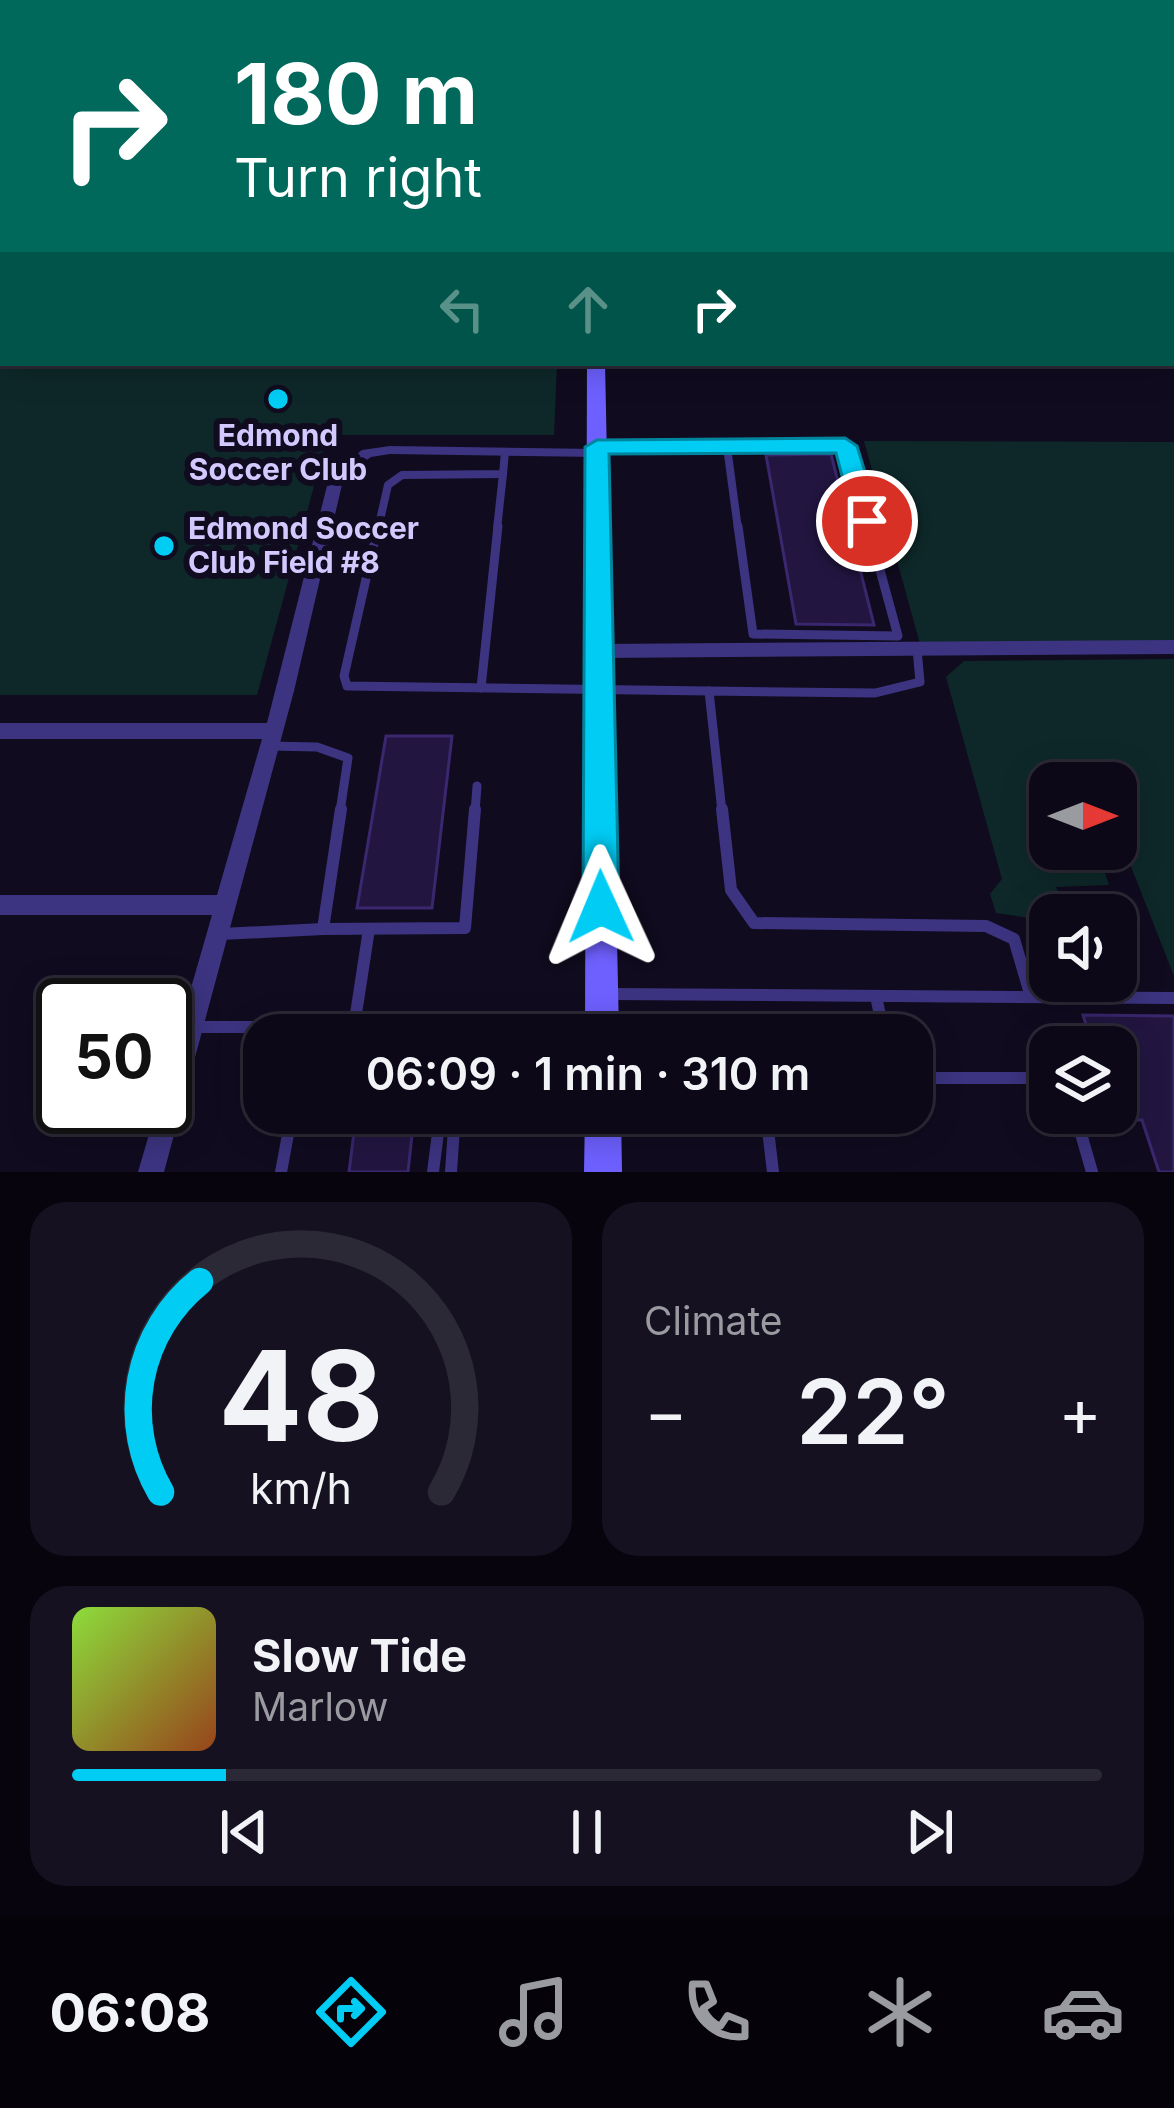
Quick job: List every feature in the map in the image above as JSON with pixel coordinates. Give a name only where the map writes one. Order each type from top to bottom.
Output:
[{"type":"main road","points":[[596,366],[602,1014]]},
{"type":"main road","points":[[603,1134],[603,1172]]},
{"type":"street","points":[[192,1020],[271,738],[337,474],[367,453],[391,449],[597,450]]},
{"type":"street","points":[[598,651],[1174,647]]},
{"type":"street","points":[[0,731],[271,738]]},
{"type":"street","points":[[0,904],[224,905]]},
{"type":"street","points":[[151,1172],[161,1134]]},
{"type":"lane","points":[[597,450],[727,447],[845,446],[898,636],[753,634],[727,447]]},
{"type":"lane","points":[[481,688],[505,452]]},
{"type":"lane","points":[[503,474],[402,475],[388,485],[344,676],[347,686],[875,693],[920,682],[917,649]]},
{"type":"lane","points":[[709,691],[731,890],[754,923],[986,926],[1014,939],[1029,990]]},
{"type":"lane","points":[[271,738],[348,758],[323,929]]},
{"type":"lane","points":[[215,934],[465,928],[477,786]]},
{"type":"lane","points":[[356,1014],[369,929]]},
{"type":"lane","points":[[602,994],[1029,997]]},
{"type":"lane","points":[[876,996],[880,1014]]},
{"type":"lane","points":[[1137,998],[1174,998]]},
{"type":"lane","points":[[192,1028],[243,1029]]},
{"type":"lane","points":[[933,1078],[1029,1078]]},
{"type":"lane","points":[[280,1172],[288,1134]]},
{"type":"lane","points":[[433,1172],[438,1134]]},
{"type":"lane","points":[[452,1172],[453,1134]]},
{"type":"lane","points":[[768,1134],[773,1172]]},
{"type":"lane","points":[[1081,1134],[1092,1172]]},
{"type":"green space","name":"Edmond Soccer Club","points":[[0,366],[557,366],[554,435],[328,435],[257,695],[0,695]]},
{"type":"green space","points":[[864,441],[1174,442],[1174,644],[920,644]]},
{"type":"green space","points":[[1174,659],[1174,976],[1132,870],[1137,870],[1137,762],[1029,762],[1029,870],[1104,870],[1109,885],[1056,887],[1059,894],[1029,894],[1029,918],[996,913],[990,894],[1002,879],[946,677],[964,661]]},
{"type":"building","points":[[831,454],[874,625],[796,624],[766,455]]},
{"type":"building","points":[[386,736],[452,736],[432,908],[357,908]]},
{"type":"building","points":[[1083,1015],[1174,1016],[1174,1172],[1159,1172],[1142,1120],[1137,1120],[1137,1026],[1086,1026]]},
{"type":"building","points":[[354,1134],[412,1134],[408,1172],[349,1172]]},
{"type":"place","name":"Edmond Soccer Club","points":[[278,399]]},
{"type":"place","name":"Edmond Soccer Club Field #8","points":[[164,546]]},
{"type":"route","points":[[601,907],[597,447],[845,446],[867,521]]}]
